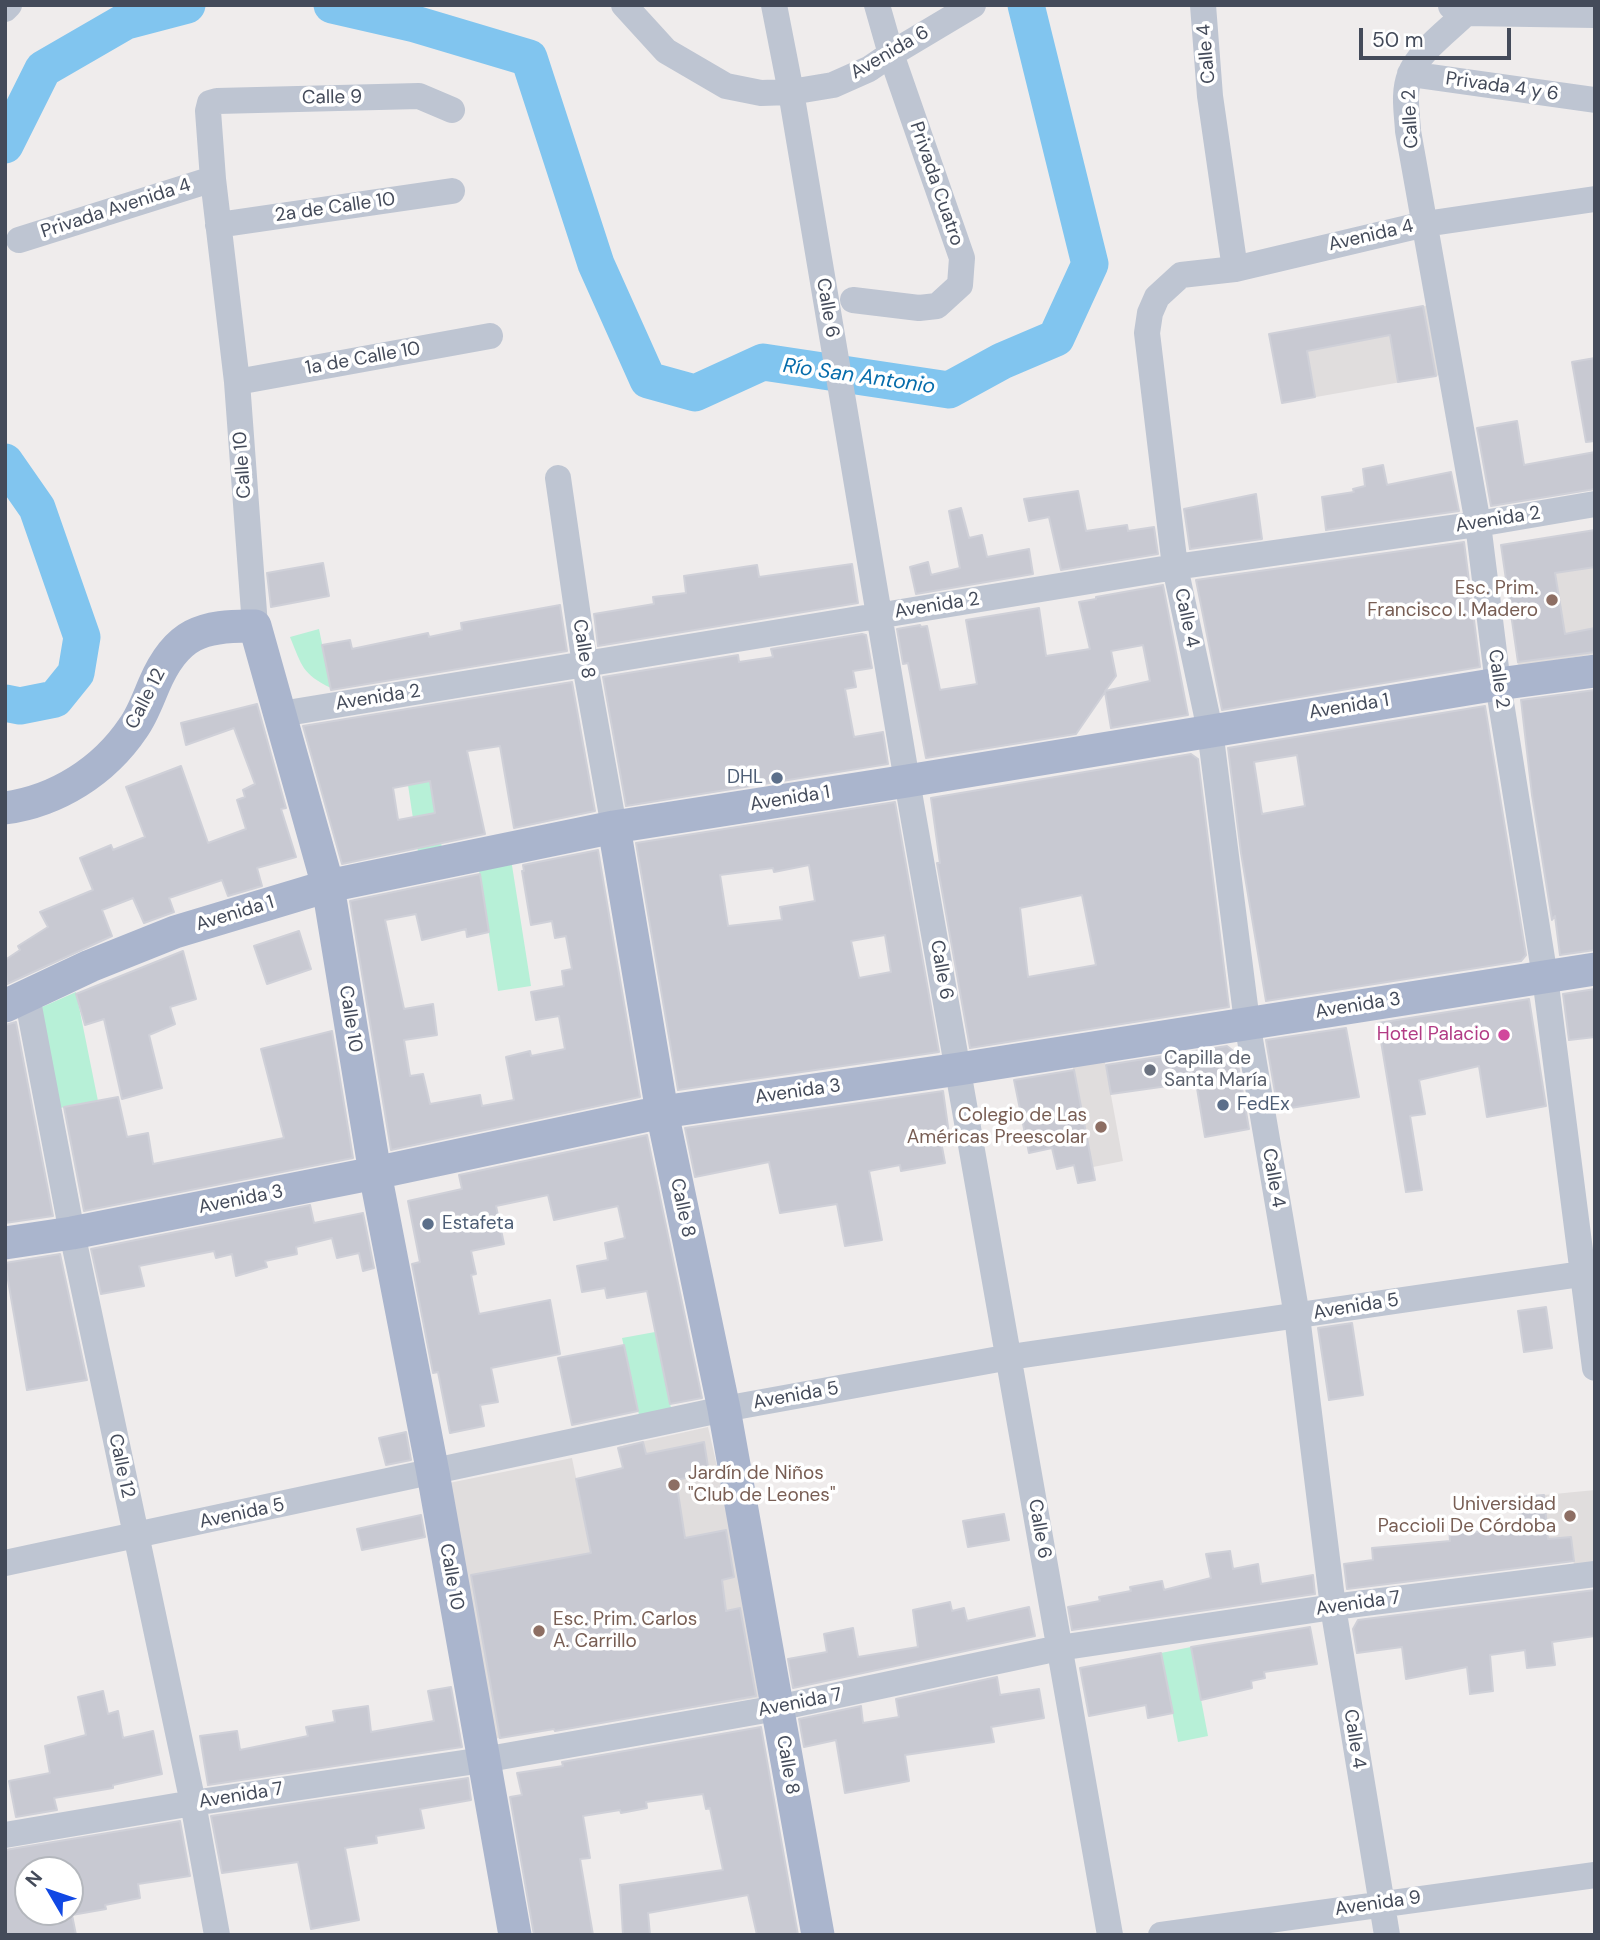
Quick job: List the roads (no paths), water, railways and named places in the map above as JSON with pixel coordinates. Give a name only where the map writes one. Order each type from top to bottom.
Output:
[{"type":"main road","name":"Calle 10","points":[[255,626],[328,886],[375,1173],[433,1473],[515,1935]]},
{"type":"main road","name":"Calle 12","points":[[5,808],[36,802],[64,790],[89,774],[113,753],[135,727],[160,670],[175,648],[192,635],[209,627],[255,626]]},
{"type":"main road","name":"Avenida 1","points":[[16,1001],[90,966],[175,932],[328,886],[614,827],[1498,684],[1595,671]]},
{"type":"main road","name":"Calle 8","points":[[614,827],[662,1112],[723,1409],[818,1935]]},
{"type":"main road","name":"Avenida 3","points":[[5,1243],[72,1233],[375,1173],[662,1112],[959,1069],[1595,969]]},
{"type":"street","points":[[5,9],[9,5]]},
{"type":"street","name":"Avenida 6","points":[[624,5],[666,51],[726,86],[761,93],[791,92],[833,85],[869,69],[972,6]]},
{"type":"street","name":"Calle 6","points":[[774,5],[1110,1935]]},
{"type":"street","name":"Privada Cuatro","points":[[853,300],[919,308],[937,306],[960,285],[962,258],[891,54],[877,5]]},
{"type":"street","name":"Calle 4","points":[[1203,5],[1210,96],[1235,269]]},
{"type":"street","points":[[1458,9],[1595,15]]},
{"type":"street","name":"Calle 2","points":[[1458,9],[1410,74],[1406,99],[1408,131],[1478,524],[1498,684],[1545,977],[1588,1273],[1595,1368]]},
{"type":"street","name":"Privada 4 y 6","points":[[1410,74],[1595,100]]},
{"type":"street","name":"Calle 9","points":[[210,103],[419,96],[452,110]]},
{"type":"street","name":"Calle 10","points":[[210,103],[208,111],[213,178],[237,382],[255,626]]},
{"type":"street","name":"Privada Avenida 4","points":[[19,240],[213,178]]},
{"type":"street","name":"2a de Calle 10","points":[[218,225],[452,191]]},
{"type":"street","name":"Avenida 4","points":[[1157,297],[1181,275],[1235,269],[1425,224],[1595,199]]},
{"type":"street","name":"Calle 4","points":[[1157,297],[1150,313],[1147,333],[1175,567],[1210,730],[1247,1023],[1297,1316],[1333,1607],[1387,1935]]},
{"type":"street","name":"1a de Calle 10","points":[[237,382],[490,336]]},
{"type":"street","name":"Calle 8","points":[[558,478],[585,665],[614,827]]},
{"type":"street","name":"Avenida 2","points":[[281,714],[585,665],[877,602],[1175,567],[1595,505]]},
{"type":"street","name":"Calle 12","points":[[16,1001],[72,1233],[193,1803],[217,1935]]},
{"type":"street","name":"Avenida 5","points":[[5,1563],[723,1409],[1010,1357],[1588,1273]]},
{"type":"street","name":"Avenida 7","points":[[5,1835],[483,1759],[777,1708],[1059,1648],[1333,1607],[1595,1574]]},
{"type":"street","name":"Avenida 9","points":[[1161,1935],[1595,1875]]},
{"type":"waterway","name":"Río San Antonio","points":[[5,145],[43,69],[126,21],[187,5]]},
{"type":"waterway","name":"Río San Antonio","points":[[332,5],[415,24],[529,58],[596,264],[648,380],[695,393],[763,362],[949,390],[1002,361],[1056,338],[1090,264],[1026,5]]},
{"type":"waterway","name":"Río San Antonio","points":[[5,462],[37,508],[82,637],[76,673],[55,699],[20,706],[5,703]]},
{"type":"place","name":"Esc. Prim. Francisco I. Madero","points":[[1552,600]]},
{"type":"place","name":"DHL","points":[[777,778]]},
{"type":"place","name":"Hotel Palacio","points":[[1504,1035]]},
{"type":"place","name":"Capilla de Santa María","points":[[1150,1070]]},
{"type":"place","name":"FedEx","points":[[1223,1105]]},
{"type":"place","name":"Colegio de Las Américas Preescolar","points":[[1101,1127]]},
{"type":"place","name":"Estafeta","points":[[428,1224]]},
{"type":"place","name":"Jardín de Niños \"Club de Leones\"","points":[[674,1485]]},
{"type":"place","name":"Universidad Paccioli De Córdoba","points":[[1570,1516]]},
{"type":"place","name":"Esc. Prim. Carlos A. Carrillo","points":[[539,1631]]}]
